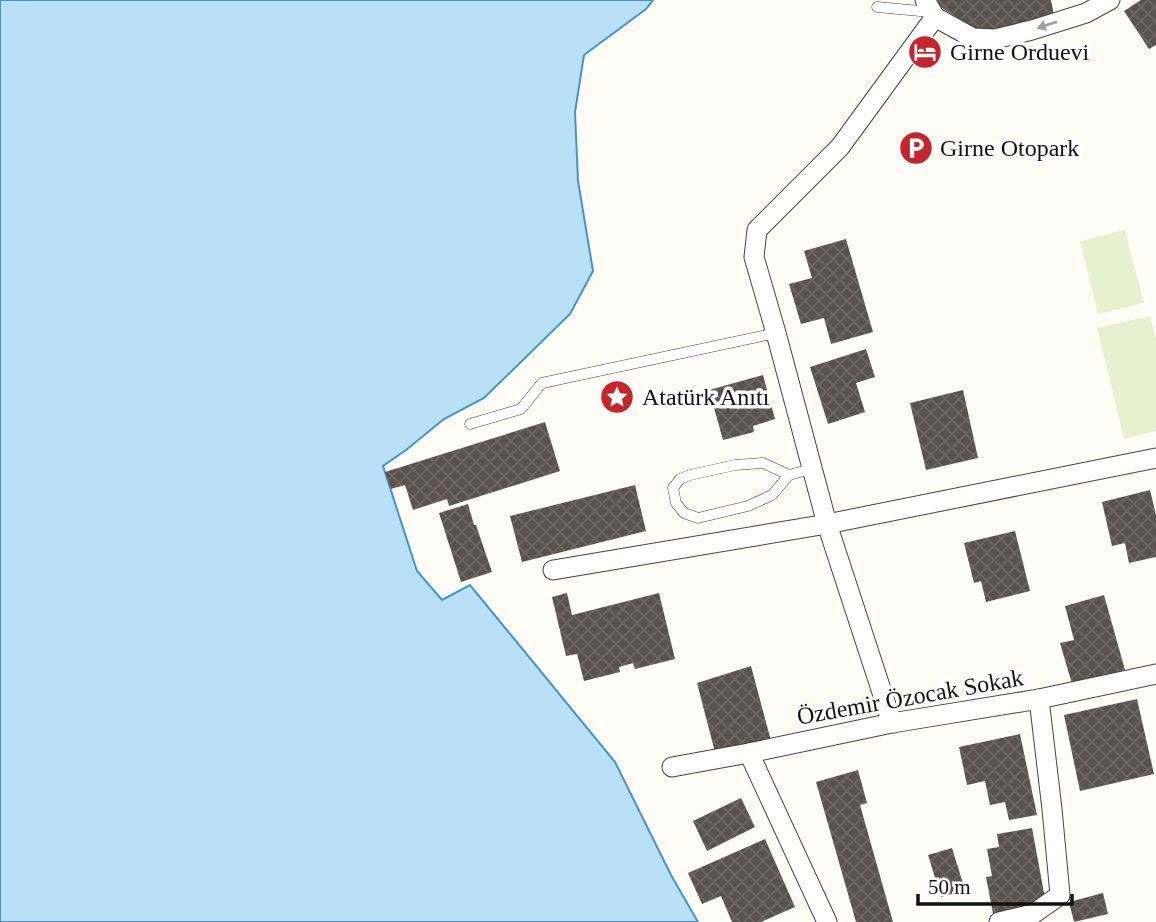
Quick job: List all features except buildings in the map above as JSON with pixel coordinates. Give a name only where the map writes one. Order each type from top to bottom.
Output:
[{"type":"street","points":[[892,723],[811,469],[754,257],[757,230],[840,147],[930,10],[973,38],[995,39],[1086,13],[1110,0]]},
{"type":"street","points":[[553,570],[827,524],[1156,458]]},
{"type":"street","name":"Özdemir Özocak Sokak","points":[[672,767],[892,723],[1039,699],[1156,674]]},
{"type":"street","points":[[999,922],[1033,914],[1059,895],[1039,699]]},
{"type":"street","points":[[748,753],[827,922]]},
{"type":"lane","points":[[877,7],[930,10]]},
{"type":"lane","points":[[470,424],[521,409],[542,383],[776,333]]},
{"type":"lane","points":[[789,475],[763,463],[735,465],[690,475],[680,479],[673,488],[676,503],[684,513],[698,518],[748,506],[772,495],[789,475],[811,469]]},
{"type":"green space","points":[[1125,230],[1144,303],[1098,314],[1080,241]]},
{"type":"green space","points":[[1150,316],[1156,339],[1156,431],[1124,439],[1097,328]]},
{"type":"water","points":[[0,0],[653,0],[646,9],[584,55],[575,112],[578,181],[593,271],[570,314],[484,398],[444,419],[383,466],[417,571],[442,600],[470,585],[615,762],[671,875],[698,922],[0,922]]},
{"type":"place","name":"Girne Orduevi","points":[[925,52]]},
{"type":"place","name":"Girne Otopark","points":[[916,148]]},
{"type":"place","name":"Atatürk Anıtı","points":[[617,397]]}]
